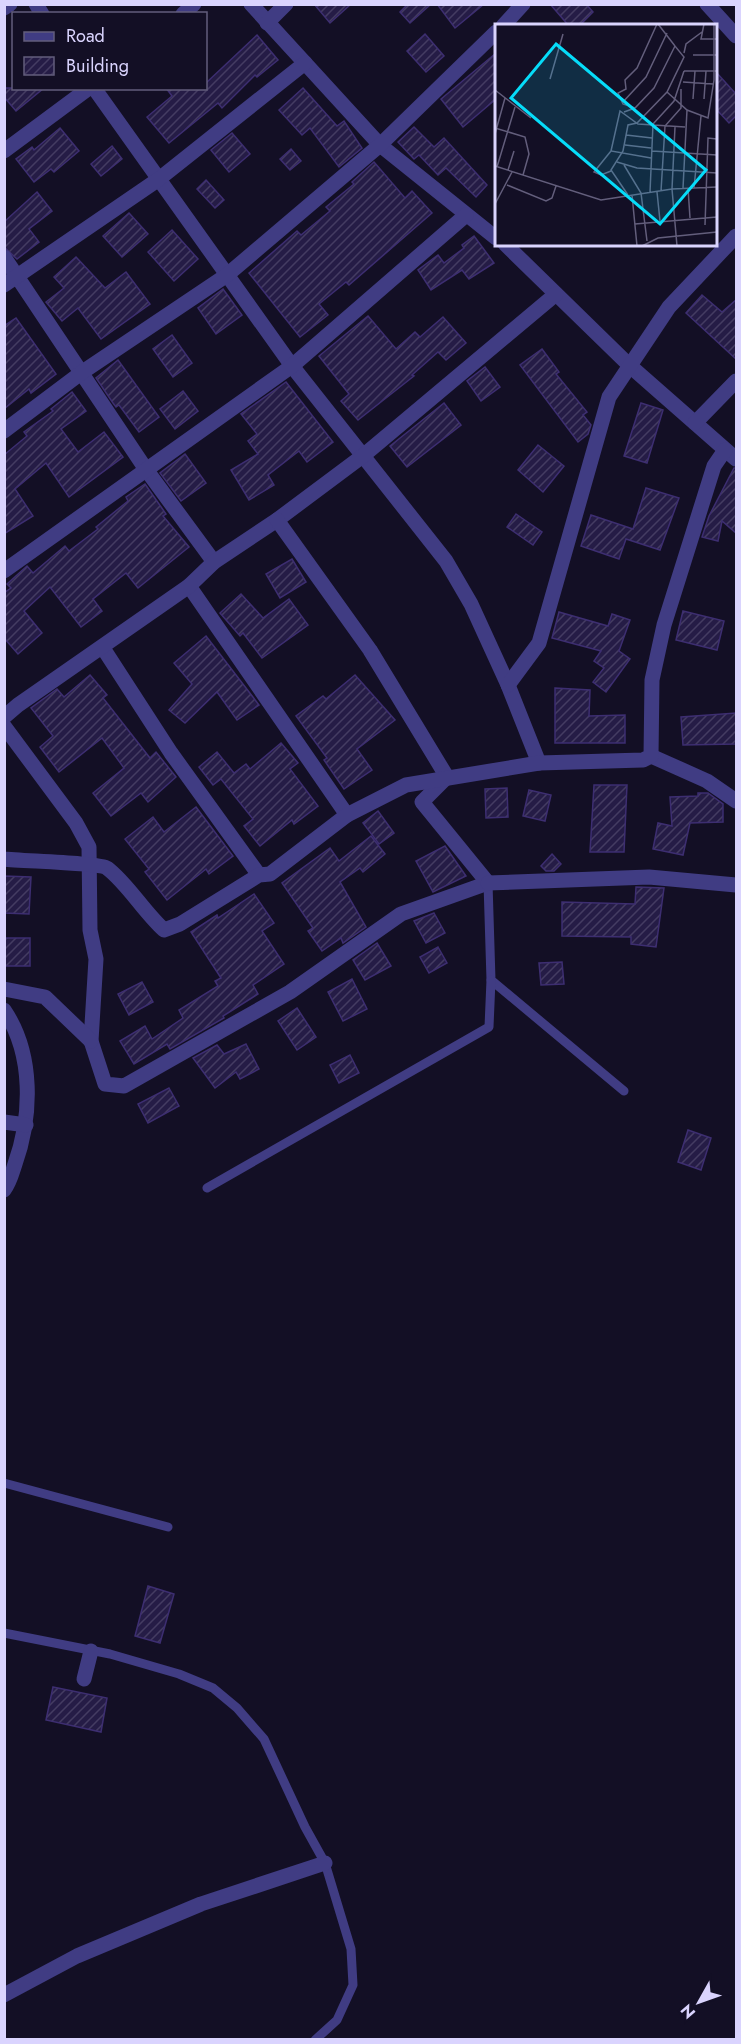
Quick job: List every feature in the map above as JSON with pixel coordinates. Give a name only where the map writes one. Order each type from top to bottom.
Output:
[{"type":"street","points":[[4,8],[10,4]]},
{"type":"street","points":[[251,4],[380,145],[495,237]]},
{"type":"street","points":[[267,22],[286,4]]},
{"type":"street","points":[[505,24],[523,4]]},
{"type":"street","points":[[707,4],[718,25],[736,36]]},
{"type":"street","points":[[4,431],[81,373],[227,274],[380,145],[495,33]]},
{"type":"street","points":[[4,285],[159,179],[305,63]]},
{"type":"street","points":[[4,151],[86,90]]},
{"type":"street","points":[[95,90],[292,366],[447,561],[471,604],[508,685],[539,763]]},
{"type":"street","points":[[4,571],[292,366],[466,215]]},
{"type":"street","points":[[508,685],[539,643],[609,397],[669,307],[736,236]]},
{"type":"street","points":[[506,246],[629,365],[731,454],[714,466],[664,625],[652,680],[651,756]]},
{"type":"street","points":[[4,257],[146,468],[214,562]]},
{"type":"street","points":[[4,717],[189,586],[214,562],[364,455],[556,294]]},
{"type":"street","points":[[695,423],[736,381]]},
{"type":"street","points":[[277,519],[370,650],[447,777]]},
{"type":"street","points":[[189,586],[347,815]]},
{"type":"street","points":[[103,648],[171,753],[259,875]]},
{"type":"street","points":[[4,726],[76,823],[89,847],[90,930],[96,959],[91,1041],[105,1084],[124,1086],[290,992],[401,914],[488,883],[649,877],[736,885]]},
{"type":"street","points":[[4,859],[74,865],[90,863],[106,867],[164,930],[180,924],[259,875],[270,874],[347,815],[406,785],[539,763],[643,760],[651,756]]},
{"type":"street","points":[[651,756],[707,781],[736,801]]},
{"type":"street","points":[[447,777],[422,802],[488,883]]},
{"type":"street","points":[[4,989],[45,997],[91,1041]]},
{"type":"street","points":[[4,1010],[15,1025],[25,1065],[29,1111],[19,1154],[4,1190]]},
{"type":"street","points":[[4,1122],[26,1125]]},
{"type":"street","points":[[84,1679],[91,1651]]},
{"type":"street","points":[[4,1995],[77,1956],[201,1904],[325,1863]]},
{"type":"lane","points":[[207,1188],[489,1027],[491,980],[488,883]]},
{"type":"lane","points":[[491,980],[624,1091]]},
{"type":"lane","points":[[4,1483],[168,1527]]},
{"type":"lane","points":[[4,1633],[91,1651],[179,1674],[213,1688],[237,1708],[264,1739],[305,1827],[325,1863],[351,1949],[353,1984],[337,2019],[315,2040]]},
{"type":"building","points":[[314,4],[351,4],[330,23]]},
{"type":"building","points":[[408,4],[431,4],[410,23],[400,12]]},
{"type":"building","points":[[437,4],[484,4],[455,28]]},
{"type":"building","points":[[550,4],[586,4],[593,12],[581,24],[567,24]]},
{"type":"building","points":[[425,34],[444,56],[426,72],[407,51]]},
{"type":"building","points":[[257,35],[278,60],[257,77],[255,75],[222,108],[218,103],[169,143],[147,117],[172,96],[168,90],[207,90],[207,82]]},
{"type":"building","points":[[495,54],[495,100],[463,127],[441,99]]},
{"type":"building","points":[[717,73],[736,94],[736,116],[729,123],[717,110]]},
{"type":"building","points":[[4,88],[42,90],[16,111],[4,97]]},
{"type":"building","points":[[303,88],[337,126],[344,121],[362,148],[339,167],[310,128],[302,135],[279,110]]},
{"type":"building","points":[[414,127],[434,147],[444,138],[487,185],[476,197],[446,168],[438,175],[419,155],[414,159],[398,142]]},
{"type":"building","points":[[60,128],[79,151],[54,172],[51,169],[34,182],[16,159],[32,147],[34,150]]},
{"type":"building","points":[[232,133],[250,154],[229,172],[211,150]]},
{"type":"building","points":[[112,146],[122,159],[101,176],[91,164]]},
{"type":"building","points":[[291,149],[301,161],[290,170],[280,159]]},
{"type":"building","points":[[374,162],[405,198],[412,191],[432,213],[349,285],[346,282],[319,304],[328,315],[300,337],[249,273],[297,231],[301,235],[330,211],[326,207],[354,184],[352,182]]},
{"type":"building","points":[[206,180],[224,200],[215,208],[197,189]]},
{"type":"building","points":[[37,192],[52,211],[29,229],[39,242],[17,259],[4,247],[4,222]]},
{"type":"building","points":[[129,213],[148,234],[122,257],[103,236]]},
{"type":"building","points":[[172,230],[198,259],[174,281],[148,252]]},
{"type":"building","points":[[474,236],[494,263],[469,279],[462,270],[431,290],[418,270],[438,255],[444,263],[464,248],[462,245]]},
{"type":"building","points":[[76,257],[105,288],[126,272],[150,304],[101,339],[78,308],[62,321],[46,302],[64,288],[54,277]]},
{"type":"building","points":[[223,289],[242,315],[216,334],[198,308]]},
{"type":"building","points":[[702,295],[722,312],[736,300],[736,359],[686,313]]},
{"type":"building","points":[[368,316],[396,349],[415,332],[420,337],[443,317],[466,343],[446,360],[438,352],[412,375],[414,376],[358,420],[341,401],[349,394],[319,356]]},
{"type":"building","points":[[16,318],[56,374],[31,393],[29,389],[4,409],[4,326]]},
{"type":"building","points":[[172,335],[192,363],[173,377],[153,349]]},
{"type":"building","points":[[542,349],[559,372],[556,374],[587,412],[583,415],[591,425],[588,434],[578,442],[520,365]]},
{"type":"building","points":[[118,360],[159,417],[139,432],[119,405],[116,407],[96,378]]},
{"type":"building","points":[[485,367],[500,387],[481,401],[467,381]]},
{"type":"building","points":[[286,382],[333,442],[307,462],[299,451],[268,475],[274,485],[249,500],[231,470],[258,454],[248,441],[257,434],[241,414]]},
{"type":"building","points":[[183,391],[198,411],[175,429],[160,409]]},
{"type":"building","points":[[72,392],[86,411],[61,429],[78,452],[104,432],[123,457],[69,497],[46,463],[15,489],[33,516],[4,534],[4,455],[27,436],[24,432],[53,411],[51,409]]},
{"type":"building","points":[[444,403],[461,425],[407,467],[390,446]]},
{"type":"building","points":[[641,403],[663,410],[647,463],[624,456]]},
{"type":"building","points":[[538,445],[564,466],[543,492],[518,470]]},
{"type":"building","points":[[185,454],[206,483],[181,501],[160,473]]},
{"type":"building","points":[[736,468],[736,533],[722,521],[718,541],[702,537],[709,516]]},
{"type":"building","points":[[145,484],[166,514],[163,516],[189,547],[138,588],[126,573],[93,599],[102,611],[81,627],[50,587],[24,611],[42,633],[18,654],[4,638],[4,593],[11,588],[7,584],[27,566],[33,573],[65,546],[69,551],[98,529],[96,527],[128,501],[126,497]]},
{"type":"building","points":[[646,488],[679,498],[660,550],[626,539],[619,559],[581,546],[591,515],[633,529]]},
{"type":"building","points":[[516,514],[542,532],[533,545],[507,527]]},
{"type":"building","points":[[292,559],[306,582],[280,598],[266,574]]},
{"type":"building","points":[[241,594],[263,618],[289,599],[308,625],[262,658],[243,633],[240,636],[220,613]]},
{"type":"building","points":[[683,611],[724,621],[717,650],[676,640]]},
{"type":"building","points":[[559,612],[608,626],[612,614],[630,620],[619,651],[630,659],[606,692],[593,682],[604,668],[594,661],[601,651],[552,638]]},
{"type":"building","points":[[206,636],[259,705],[237,720],[217,692],[185,723],[169,710],[192,684],[174,663]]},
{"type":"building","points":[[90,675],[107,695],[103,698],[150,758],[156,752],[176,777],[148,802],[141,793],[111,816],[93,793],[124,768],[102,738],[59,772],[40,747],[53,736],[31,708],[57,689],[64,697]]},
{"type":"building","points":[[355,675],[395,720],[357,749],[372,770],[344,789],[324,760],[327,758],[296,716],[323,696],[326,699]]},
{"type":"building","points":[[555,688],[590,690],[589,716],[625,715],[625,743],[555,743]]},
{"type":"building","points":[[736,713],[736,744],[683,745],[681,717]]},
{"type":"building","points":[[281,743],[298,763],[290,769],[318,806],[294,824],[292,820],[260,846],[244,826],[253,819],[221,779],[213,785],[199,767],[217,752],[234,773],[246,764],[250,769]]},
{"type":"building","points":[[594,785],[627,785],[624,852],[590,852]]},
{"type":"building","points":[[507,788],[508,817],[486,818],[485,789]]},
{"type":"building","points":[[529,790],[551,795],[545,821],[523,816]]},
{"type":"building","points":[[698,793],[708,793],[723,804],[723,822],[690,823],[683,855],[653,849],[658,823],[672,826],[670,797],[698,796]]},
{"type":"building","points":[[196,807],[233,856],[209,874],[206,869],[167,900],[145,872],[149,869],[125,839],[153,817],[164,832]]},
{"type":"building","points":[[378,811],[394,833],[379,844],[363,823]]},
{"type":"building","points":[[371,836],[385,854],[363,872],[360,868],[340,882],[366,927],[343,943],[341,938],[322,951],[308,931],[313,928],[282,883],[330,848],[339,861]]},
{"type":"building","points":[[445,846],[466,876],[433,892],[416,861]]},
{"type":"building","points":[[552,854],[561,864],[554,871],[546,871],[541,866]]},
{"type":"building","points":[[4,876],[31,877],[29,914],[4,913]]},
{"type":"building","points":[[636,887],[664,888],[656,947],[631,944],[631,937],[562,936],[562,902],[635,904]]},
{"type":"building","points":[[254,894],[274,923],[262,931],[284,964],[253,985],[258,994],[223,1016],[224,1018],[170,1049],[167,1044],[134,1064],[120,1041],[145,1026],[152,1039],[183,1018],[179,1010],[218,986],[215,981],[221,978],[191,932],[217,915],[218,918]]},
{"type":"building","points":[[434,913],[445,933],[426,943],[414,921]]},
{"type":"building","points":[[4,938],[30,938],[30,966],[5,966]]},
{"type":"building","points":[[377,943],[391,966],[365,980],[353,960]]},
{"type":"building","points":[[438,947],[447,963],[429,973],[420,957]]},
{"type":"building","points":[[562,962],[564,984],[541,985],[539,963]]},
{"type":"building","points":[[352,979],[367,1009],[343,1021],[328,992]]},
{"type":"building","points":[[142,982],[153,1002],[129,1015],[118,994]]},
{"type":"building","points":[[297,1008],[316,1037],[297,1050],[278,1021]]},
{"type":"building","points":[[246,1044],[259,1069],[240,1079],[236,1072],[215,1088],[193,1058],[217,1045],[224,1054]]},
{"type":"building","points":[[350,1055],[359,1073],[339,1083],[330,1065]]},
{"type":"building","points":[[169,1088],[179,1106],[148,1123],[138,1104]]},
{"type":"building","points":[[688,1130],[711,1138],[701,1170],[678,1162]]},
{"type":"building","points":[[148,1586],[174,1594],[160,1643],[135,1636]]},
{"type":"building","points":[[53,1687],[107,1698],[101,1732],[46,1720]]}]
